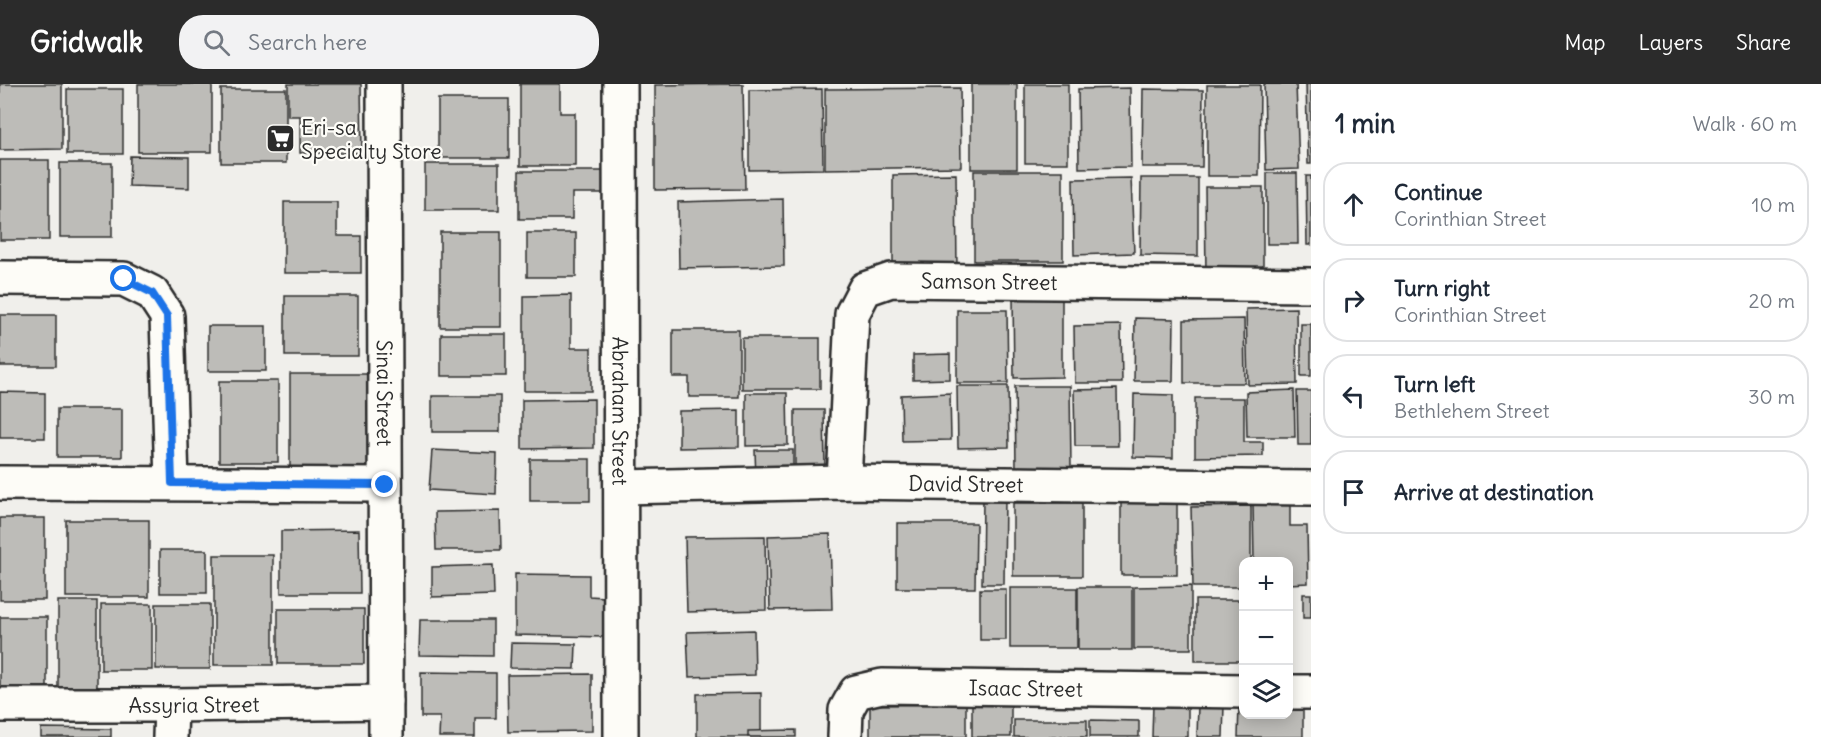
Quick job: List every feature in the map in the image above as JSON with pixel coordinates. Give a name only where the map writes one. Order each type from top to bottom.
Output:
[{"type":"street","name":"Sinai Street","points":[[384,84],[386,737]]},
{"type":"street","name":"Abraham Street","points":[[620,84],[621,737]]},
{"type":"street","points":[[0,278],[124,279],[152,293],[167,316],[172,483]]},
{"type":"street","name":"Samson Street","points":[[844,482],[852,314],[865,289],[891,280],[1311,285]]},
{"type":"street","name":"David Street","points":[[621,487],[844,482],[1311,488]]},
{"type":"street","points":[[0,483],[385,485]]},
{"type":"street","name":"Isaac Street","points":[[845,737],[846,710],[856,692],[882,686],[1239,692]]},
{"type":"street","points":[[1293,692],[1311,693]]},
{"type":"street","name":"Assyria Street","points":[[0,705],[386,702]]},
{"type":"street","points":[[170,737],[171,705]]},
{"type":"building","points":[[0,84],[62,84],[62,149],[0,150]]},
{"type":"building","points":[[138,84],[212,84],[212,152],[138,152]]},
{"type":"building","points":[[288,84],[361,84],[362,153],[300,153],[300,116],[288,116]]},
{"type":"building","points":[[520,84],[560,84],[560,113],[575,113],[575,166],[520,166]]},
{"type":"building","points":[[743,84],[745,189],[655,190],[655,85]]},
{"type":"building","points":[[971,84],[1017,84],[1017,169],[971,169]]},
{"type":"building","points":[[1025,84],[1068,84],[1068,163],[1025,163]]},
{"type":"building","points":[[1264,84],[1296,84],[1299,169],[1266,170]]},
{"type":"building","points":[[1306,84],[1311,84],[1311,164],[1308,164]]},
{"type":"building","points":[[1207,85],[1260,85],[1259,176],[1207,176]]},
{"type":"building","points":[[960,88],[961,167],[825,169],[825,89]]},
{"type":"building","points":[[1130,88],[1131,167],[1079,168],[1078,89]]},
{"type":"building","points":[[67,89],[123,89],[123,154],[67,154]]},
{"type":"building","points":[[221,89],[286,89],[286,163],[221,163]]},
{"type":"building","points":[[822,89],[823,169],[749,170],[749,90]]},
{"type":"building","points":[[1143,89],[1203,90],[1202,167],[1142,167]]},
{"type":"building","points":[[438,99],[509,99],[509,158],[438,158]]},
{"type":"building","points":[[130,156],[189,157],[189,188],[129,186]]},
{"type":"building","points":[[0,160],[49,160],[49,240],[0,240]]},
{"type":"building","points":[[60,163],[112,163],[112,237],[60,237]]},
{"type":"building","points":[[425,164],[499,164],[499,210],[425,210]]},
{"type":"building","points":[[519,171],[605,171],[605,193],[572,193],[572,219],[519,219]]},
{"type":"building","points":[[974,171],[1063,171],[1063,261],[974,261]]},
{"type":"building","points":[[1267,173],[1297,173],[1298,244],[1267,244]]},
{"type":"building","points":[[956,174],[957,271],[893,272],[893,175]]},
{"type":"building","points":[[1306,176],[1311,176],[1311,245],[1307,245]]},
{"type":"building","points":[[1131,178],[1134,253],[1074,255],[1073,179]]},
{"type":"building","points":[[1141,178],[1198,178],[1198,256],[1140,255]]},
{"type":"building","points":[[1205,187],[1263,187],[1263,276],[1206,276]]},
{"type":"building","points":[[783,199],[784,266],[679,268],[678,202]]},
{"type":"building","points":[[284,202],[337,202],[337,236],[361,236],[361,273],[284,273]]},
{"type":"building","points":[[440,232],[501,232],[501,327],[440,327]]},
{"type":"building","points":[[527,233],[576,233],[576,277],[527,277]]},
{"type":"building","points":[[571,295],[571,348],[591,348],[591,391],[524,391],[524,296]]},
{"type":"building","points":[[285,296],[358,296],[358,356],[285,356]]},
{"type":"building","points":[[1013,296],[1062,296],[1062,377],[1014,378]]},
{"type":"building","points":[[1296,308],[1297,384],[1248,385],[1246,309]]},
{"type":"building","points":[[957,310],[1007,310],[1008,383],[957,383]]},
{"type":"building","points":[[0,315],[56,315],[56,366],[0,366]]},
{"type":"building","points":[[1135,318],[1174,319],[1173,381],[1134,381]]},
{"type":"building","points":[[1244,319],[1245,383],[1184,383],[1184,320]]},
{"type":"building","points":[[1301,324],[1311,324],[1311,376],[1301,376]]},
{"type":"building","points":[[1121,325],[1122,383],[1075,383],[1074,326]]},
{"type":"building","points":[[208,326],[266,326],[266,371],[208,371]]},
{"type":"building","points":[[673,330],[739,330],[739,397],[689,397],[689,377],[673,377]]},
{"type":"building","points":[[441,334],[506,334],[506,376],[441,376]]},
{"type":"building","points":[[742,338],[820,338],[820,389],[742,389]]},
{"type":"building","points":[[950,354],[950,379],[913,380],[913,355]]},
{"type":"building","points":[[290,374],[372,374],[372,473],[290,473]]},
{"type":"building","points":[[219,381],[278,381],[278,462],[219,462]]},
{"type":"building","points":[[957,386],[1008,386],[1009,447],[958,448]]},
{"type":"building","points":[[1015,386],[1070,386],[1071,469],[1016,469]]},
{"type":"building","points":[[1117,389],[1118,446],[1075,446],[1074,390]]},
{"type":"building","points":[[1294,390],[1295,437],[1247,437],[1246,392]]},
{"type":"building","points":[[1297,391],[1311,391],[1311,445],[1298,445]]},
{"type":"building","points":[[0,392],[45,393],[45,438],[0,438]]},
{"type":"building","points":[[746,393],[787,393],[788,445],[746,446]]},
{"type":"building","points":[[950,393],[951,440],[902,441],[901,395]]},
{"type":"building","points":[[1134,394],[1173,395],[1173,458],[1133,457]]},
{"type":"building","points":[[432,396],[500,396],[500,432],[432,432]]},
{"type":"building","points":[[1195,398],[1244,398],[1244,442],[1263,442],[1263,456],[1195,457]]},
{"type":"building","points":[[594,399],[594,448],[522,449],[522,400]]},
{"type":"building","points":[[57,409],[122,409],[122,457],[57,457]]},
{"type":"building","points":[[739,410],[739,447],[679,448],[679,411]]},
{"type":"building","points":[[795,410],[824,410],[825,470],[795,470]]},
{"type":"building","points":[[432,450],[497,453],[496,494],[429,490]]},
{"type":"building","points":[[755,450],[793,450],[793,480],[756,480]]},
{"type":"building","points":[[530,459],[590,459],[590,501],[530,501]]},
{"type":"building","points":[[983,496],[1005,496],[1004,584],[982,584]]},
{"type":"building","points":[[1121,499],[1177,499],[1177,575],[1121,575]]},
{"type":"building","points":[[1013,503],[1082,503],[1082,576],[1013,576]]},
{"type":"building","points":[[1253,503],[1290,503],[1290,526],[1307,526],[1308,583],[1293,584],[1293,557],[1254,557]]},
{"type":"building","points":[[1251,506],[1251,557],[1239,557],[1239,587],[1193,587],[1191,507]]},
{"type":"building","points":[[500,511],[501,550],[436,550],[435,512]]},
{"type":"building","points":[[0,518],[45,518],[45,600],[0,600]]},
{"type":"building","points":[[66,520],[149,520],[149,597],[66,597]]},
{"type":"building","points":[[897,523],[976,523],[975,588],[897,588]]},
{"type":"building","points":[[359,530],[360,593],[281,593],[281,531]]},
{"type":"building","points":[[830,534],[832,609],[770,610],[768,536]]},
{"type":"building","points":[[765,536],[766,610],[687,612],[685,537]]},
{"type":"building","points":[[160,550],[207,550],[207,593],[160,593]]},
{"type":"building","points":[[214,555],[273,555],[273,665],[214,665]]},
{"type":"building","points":[[493,565],[494,595],[432,597],[432,567]]},
{"type":"building","points":[[515,574],[589,575],[589,596],[604,597],[604,637],[515,635]]},
{"type":"building","points":[[1191,586],[1191,649],[1134,649],[1134,587]]},
{"type":"building","points":[[1078,587],[1132,587],[1132,650],[1078,650]]},
{"type":"building","points":[[1010,588],[1077,588],[1077,648],[1010,648]]},
{"type":"building","points":[[980,589],[1006,589],[1006,640],[980,640]]},
{"type":"building","points":[[1303,594],[1311,594],[1311,618],[1303,618]]},
{"type":"building","points":[[1195,600],[1239,600],[1239,661],[1195,661]]},
{"type":"building","points":[[58,601],[97,601],[97,690],[58,690]]},
{"type":"building","points":[[101,604],[152,604],[152,670],[101,670]]},
{"type":"building","points":[[156,604],[210,604],[210,669],[156,669]]},
{"type":"building","points":[[278,609],[364,609],[364,664],[278,664]]},
{"type":"building","points":[[0,617],[47,617],[47,692],[0,692]]},
{"type":"building","points":[[420,620],[493,620],[493,656],[419,655]]},
{"type":"building","points":[[754,630],[755,675],[689,677],[687,632]]},
{"type":"building","points":[[511,643],[576,644],[575,669],[510,668]]},
{"type":"building","points":[[421,672],[496,673],[496,718],[475,718],[475,737],[439,737],[440,717],[421,717]]},
{"type":"building","points":[[592,674],[592,731],[508,732],[507,675]]},
{"type":"building","points":[[761,693],[761,737],[697,737],[697,694]]},
{"type":"building","points":[[972,700],[1011,701],[1011,737],[972,737]]},
{"type":"building","points":[[966,704],[966,737],[870,737],[870,705]]},
{"type":"building","points":[[1153,704],[1188,704],[1188,737],[1152,737]]},
{"type":"building","points":[[1198,705],[1224,705],[1223,737],[1197,737]]},
{"type":"building","points":[[1239,707],[1239,719],[1293,719],[1293,707],[1303,707],[1303,737],[1238,737]]},
{"type":"building","points":[[1014,720],[1087,720],[1087,737],[1014,737]]},
{"type":"building","points":[[1090,720],[1139,721],[1139,737],[1090,737]]},
{"type":"building","points":[[41,728],[111,729],[111,737],[41,737]]},
{"type":"building","points":[[796,730],[796,737],[748,737],[748,731]]},
{"type":"place","name":"Eri-sa Specialty Store","points":[[280,139]]},
{"type":"route","points":[[124,279],[152,293],[167,316],[172,483],[385,485]]}]
